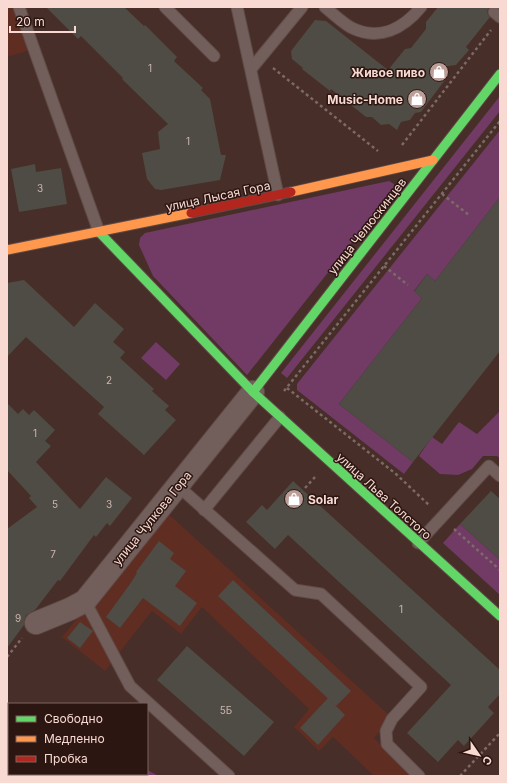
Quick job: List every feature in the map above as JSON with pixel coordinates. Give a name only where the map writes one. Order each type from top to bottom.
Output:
[{"type":"street","name":"улица Челюскинцев","points":[[252,392],[500,74]]},
{"type":"street","name":"улица Лысая Гора","points":[[7,250],[278,196],[433,160]]},
{"type":"street","name":"улица Льва Толстого","points":[[99,232],[252,392],[500,616]]},
{"type":"street","name":"улица Чулкова Гора","points":[[36,623],[70,610],[85,601],[252,392]]},
{"type":"lane","points":[[19,7],[99,232]]},
{"type":"lane","points":[[165,7],[214,56]]},
{"type":"lane","points":[[237,7],[278,196]]},
{"type":"lane","points":[[251,69],[302,7]]},
{"type":"lane","points":[[325,7],[352,28],[368,33],[383,33],[396,29],[414,15],[421,7]]},
{"type":"lane","points":[[204,510],[280,417]]},
{"type":"lane","points":[[418,543],[489,466],[500,476]]},
{"type":"lane","points":[[178,486],[295,590],[321,594],[421,687],[392,719],[386,731],[387,744],[419,776]]},
{"type":"lane","points":[[85,601],[130,686],[229,776]]},
{"type":"path","points":[[401,146],[496,18]]},
{"type":"path","points":[[260,58],[378,151]]},
{"type":"path","points":[[270,409],[500,121]]},
{"type":"path","points":[[442,194],[469,215]]},
{"type":"path","points":[[384,266],[408,285]]},
{"type":"path","points":[[287,388],[396,474],[500,570]]},
{"type":"path","points":[[460,776],[500,733]]},
{"type":"shaded area","points":[[7,7],[16,7],[30,50],[7,57]]},
{"type":"shaded area","points":[[500,96],[500,111],[287,378],[281,373]]},
{"type":"shaded area","points":[[500,130],[500,197],[435,281],[427,274],[414,291],[422,298],[339,404],[413,462],[404,474],[297,390],[297,384]]},
{"type":"shaded area","points":[[389,181],[394,184],[394,189],[247,375],[153,276],[139,245],[140,238],[145,233]]},
{"type":"shaded area","points":[[156,342],[180,364],[166,380],[141,358]]},
{"type":"shaded area","points":[[500,411],[500,458],[497,456],[483,456],[472,469],[458,475],[440,474],[419,456],[432,437],[442,444],[459,422],[477,434]]},
{"type":"shaded area","points":[[164,510],[389,715],[388,722],[374,738],[412,776],[374,776],[333,737],[319,751],[294,727],[309,709],[202,607],[181,634],[152,611],[105,671],[62,637]]},
{"type":"shaded area","points":[[460,524],[500,560],[500,595],[443,543]]},
{"type":"shaded area","points":[[8,766],[8,775],[148,775],[148,770],[159,776],[7,776]]},
{"type":"building","points":[[46,7],[124,7],[144,26],[145,25],[177,57],[174,61],[203,88],[201,90],[210,99],[221,155],[226,155],[220,180],[161,190],[155,189],[147,179],[142,153],[160,149],[158,132],[168,124],[81,36],[78,39]]},
{"type":"building","points":[[438,7],[489,7],[487,11],[490,17],[466,47],[469,50],[456,65],[442,67],[445,80],[421,112],[415,113],[410,120],[401,122],[397,130],[389,124],[381,125],[372,117],[366,117],[331,89],[330,91],[302,69],[303,68],[292,59],[291,51],[315,20],[326,21],[388,70],[405,49],[411,48],[426,29],[426,22]]},
{"type":"building","points":[[35,164],[36,172],[61,168],[67,204],[19,212],[11,169]]},
{"type":"building","points":[[500,197],[500,351],[413,462],[339,404],[422,298],[414,292],[427,274],[435,281]]},
{"type":"building","points":[[24,280],[74,327],[95,303],[124,329],[113,342],[125,352],[120,358],[154,389],[152,391],[169,406],[165,410],[176,420],[144,455],[98,414],[104,407],[26,337],[7,357],[7,283]]},
{"type":"building","points":[[7,403],[18,414],[23,409],[29,415],[34,410],[55,430],[45,441],[51,446],[36,462],[80,509],[106,477],[132,498],[110,526],[107,523],[96,537],[94,535],[60,581],[58,580],[35,610],[26,615],[24,625],[7,648],[7,529],[37,507],[29,498],[31,496],[7,470]]},
{"type":"building","points":[[293,481],[500,670],[500,694],[488,707],[494,713],[464,746],[458,740],[438,762],[407,733],[451,685],[288,535],[275,549],[246,522],[262,505],[267,510]]},
{"type":"building","points":[[491,491],[500,499],[500,560],[460,524]]},
{"type":"building","points":[[159,541],[174,553],[170,559],[186,571],[175,586],[197,603],[180,626],[143,598],[120,628],[106,617]]},
{"type":"building","points":[[233,580],[351,691],[336,706],[218,596]]},
{"type":"building","points":[[80,622],[93,631],[80,648],[67,638]]},
{"type":"building","points":[[187,646],[274,722],[244,756],[157,680]]},
{"type":"building","points":[[328,698],[345,715],[318,745],[300,728]]},
{"type":"traffic: fast","points":[[253,392],[500,74]]},
{"type":"traffic: fast","points":[[99,232],[253,392],[500,616]]},
{"type":"traffic: slow","points":[[291,192],[433,160]]},
{"type":"traffic: slow","points":[[7,250],[191,213]]},
{"type":"traffic: jam","points":[[191,213],[291,192]]},
{"type":"place","name":"Живое пиво","points":[[439,72]]},
{"type":"place","name":"Music-Home","points":[[417,99]]},
{"type":"place","name":"Solar","points":[[294,499]]}]
